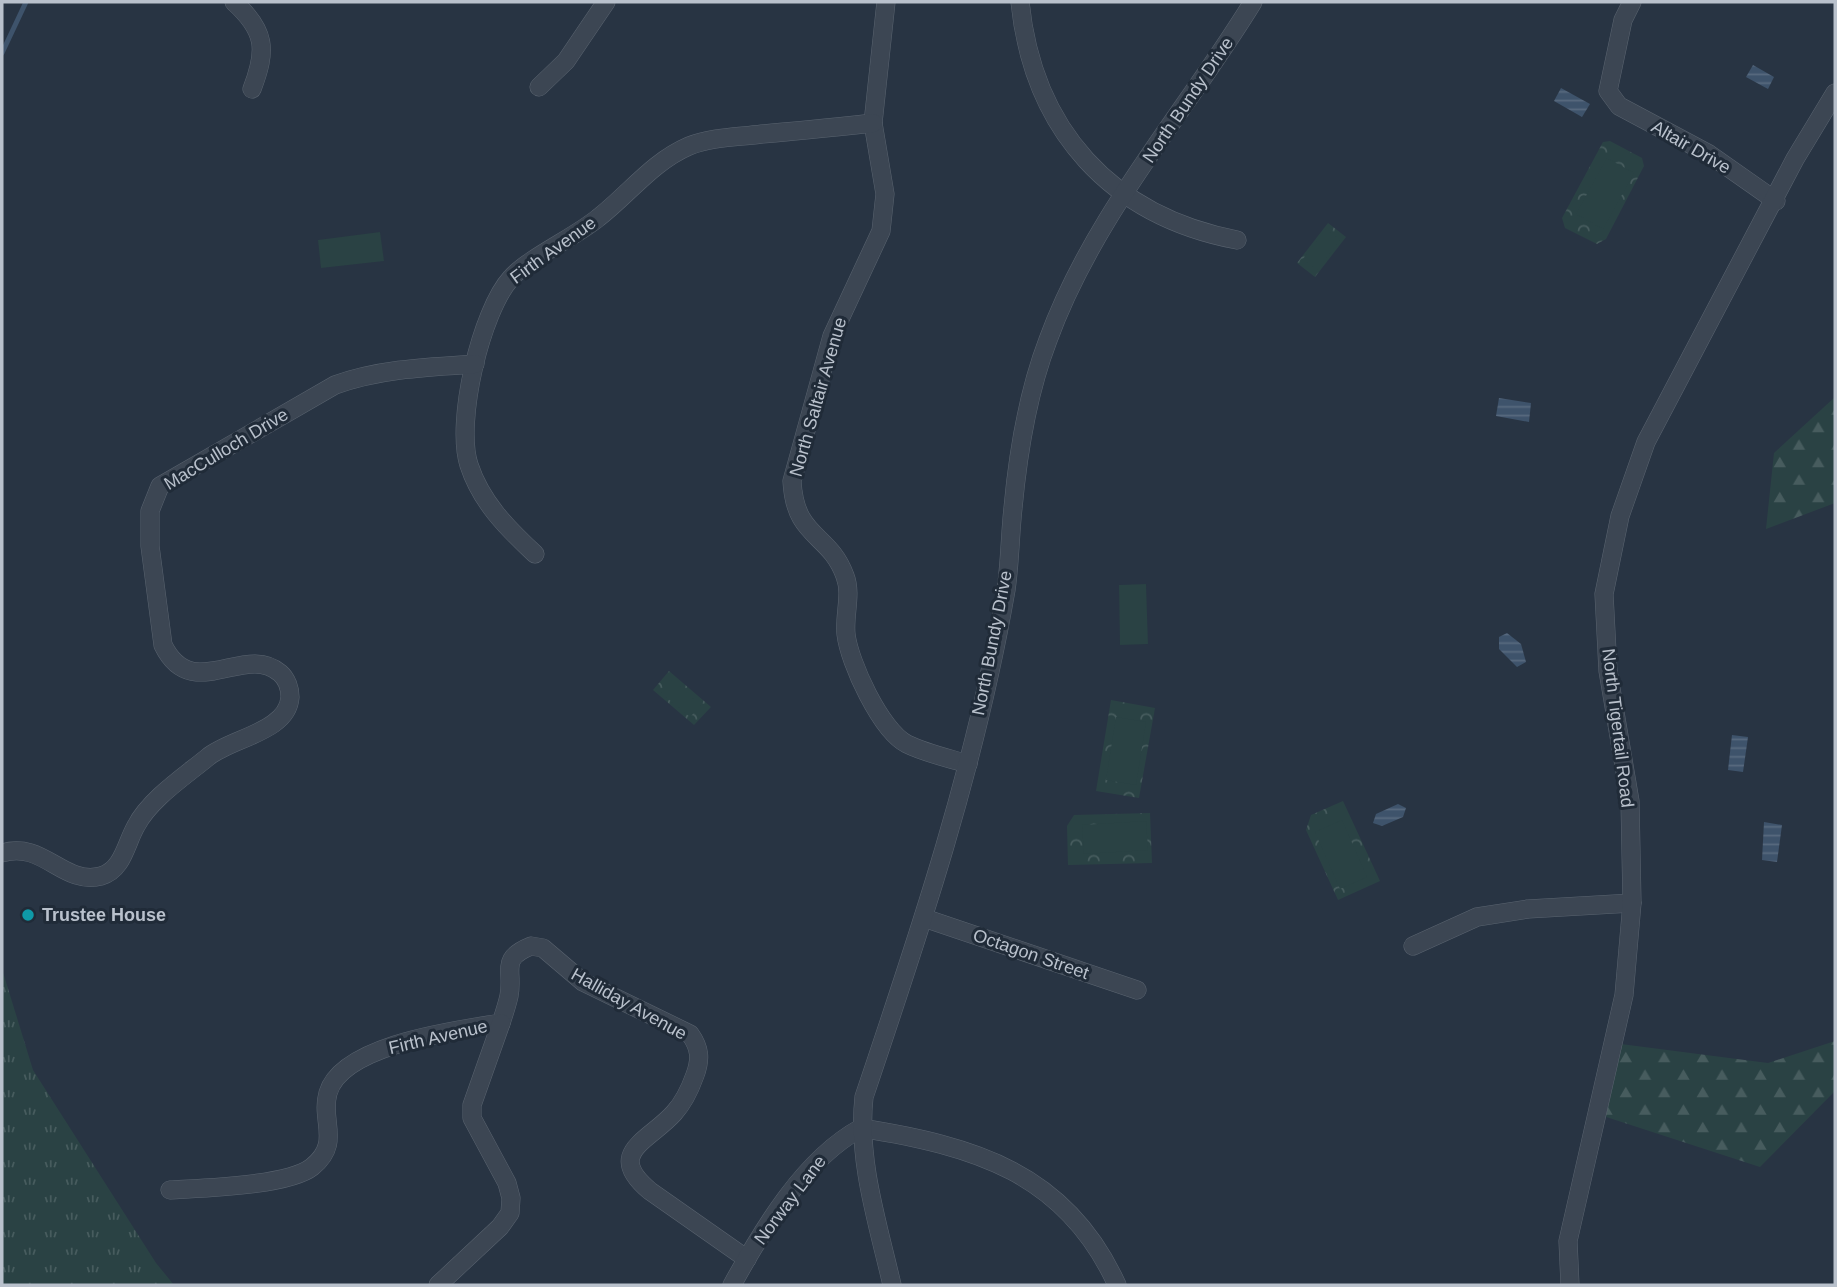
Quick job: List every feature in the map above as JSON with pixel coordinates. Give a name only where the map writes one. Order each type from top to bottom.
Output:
[{"type":"street","points":[[234,2],[249,15],[259,33],[263,60],[252,89]]},
{"type":"street","points":[[539,87],[566,61],[606,2]]},
{"type":"street","name":"North Saltair Avenue","points":[[886,2],[873,123],[885,194],[881,231],[832,336],[792,481],[793,505],[802,522],[836,557],[846,578],[848,648],[881,718],[906,744],[968,764]]},
{"type":"street","points":[[1020,2],[1023,36],[1050,108],[1070,144],[1093,170],[1168,220],[1203,233],[1237,240]]},
{"type":"street","name":"North Bundy Drive","points":[[892,1285],[871,1194],[861,1128],[864,1097],[924,918],[968,764],[1006,588],[1013,505],[1026,424],[1047,341],[1075,277],[1125,192],[1253,2]]},
{"type":"street","name":"Altair Drive","points":[[1632,2],[1623,20],[1608,91],[1619,106],[1709,154],[1776,201]]},
{"type":"street","name":"North Tigertail Road","points":[[1570,1285],[1568,1241],[1624,995],[1632,903],[1630,801],[1608,671],[1604,594],[1620,516],[1646,442],[1796,159],[1835,93]]},
{"type":"street","name":"Firth Avenue","points":[[535,554],[503,525],[469,464],[467,427],[475,364],[485,321],[497,295],[513,275],[577,235],[659,161],[691,145],[724,138],[873,123]]},
{"type":"street","name":"MacCulloch Drive","points":[[2,853],[16,848],[34,851],[69,873],[100,876],[120,860],[146,812],[222,746],[267,727],[281,718],[289,704],[290,689],[281,674],[268,666],[248,665],[200,673],[181,669],[168,657],[163,645],[150,546],[150,511],[160,486],[335,385],[358,377],[475,364]]},
{"type":"street","points":[[1413,946],[1477,918],[1528,909],[1632,903]]},
{"type":"street","name":"Octagon Street","points":[[924,918],[1137,990]]},
{"type":"street","name":"Halliday Avenue","points":[[521,950],[531,946],[542,948],[583,982],[690,1034],[699,1047],[699,1064],[688,1092],[673,1114],[641,1140],[632,1154],[629,1169],[650,1191],[747,1259]]},
{"type":"street","name":"Firth Avenue","points":[[170,1191],[273,1180],[311,1168],[326,1150],[330,1128],[326,1108],[328,1091],[341,1073],[359,1060],[393,1045],[501,1023],[509,995],[508,968],[512,958],[521,950]]},
{"type":"street","points":[[438,1285],[500,1227],[510,1213],[511,1198],[507,1183],[472,1118],[472,1105],[501,1023]]},
{"type":"street","points":[[861,1128],[968,1149],[1016,1172],[1062,1205],[1093,1242],[1117,1285]]},
{"type":"street","name":"Norway Lane","points":[[732,1285],[793,1193],[836,1142],[861,1128]]},
{"type":"green space","points":[[1610,141],[1642,158],[1644,166],[1606,239],[1597,244],[1565,228],[1562,218],[1603,142]]},
{"type":"green space","points":[[1607,158],[1634,173],[1603,229],[1576,214]]},
{"type":"green space","points":[[1328,223],[1346,237],[1315,277],[1297,263]]},
{"type":"green space","points":[[1326,229],[1340,240],[1317,270],[1303,259]]},
{"type":"green space","points":[[380,232],[384,261],[321,268],[318,240]]},
{"type":"green space","points":[[1835,397],[1835,503],[1766,529],[1774,453]]},
{"type":"green space","points":[[1146,584],[1148,644],[1120,645],[1119,585]]},
{"type":"green space","points":[[669,671],[711,707],[694,725],[653,690]]},
{"type":"green space","points":[[672,680],[701,705],[690,717],[661,693]]},
{"type":"green space","points":[[1111,700],[1155,708],[1139,798],[1096,791]]},
{"type":"green space","points":[[1116,717],[1146,722],[1136,785],[1106,780]]},
{"type":"green space","points":[[1343,801],[1380,881],[1338,900],[1306,830],[1311,815]]},
{"type":"green space","points":[[1150,813],[1152,863],[1068,865],[1067,826],[1074,815]]},
{"type":"green space","points":[[1342,820],[1367,877],[1340,889],[1315,832]]},
{"type":"green space","points":[[1146,821],[1148,850],[1084,854],[1082,825]]},
{"type":"green space","points":[[2,969],[33,1070],[156,1263],[174,1285],[2,1285]]},
{"type":"green space","points":[[1835,1041],[1835,1091],[1760,1167],[1597,1114],[1613,1043],[1768,1063]]},
{"type":"water","points":[[1753,65],[1774,77],[1768,89],[1746,77]]},
{"type":"water","points":[[1561,88],[1590,104],[1582,117],[1554,101]]},
{"type":"water","points":[[1499,398],[1531,403],[1529,422],[1496,416]]},
{"type":"water","points":[[1507,633],[1521,644],[1526,662],[1517,667],[1499,649],[1499,637]]},
{"type":"water","points":[[1732,735],[1748,737],[1743,772],[1728,770]]},
{"type":"water","points":[[1398,804],[1406,808],[1403,817],[1382,826],[1373,823],[1376,814]]},
{"type":"water","points":[[1764,822],[1782,825],[1777,862],[1762,860]]},
{"type":"waterway","points":[[2,53],[26,2]]},
{"type":"place","name":"Trustee House","points":[[28,915]]}]
